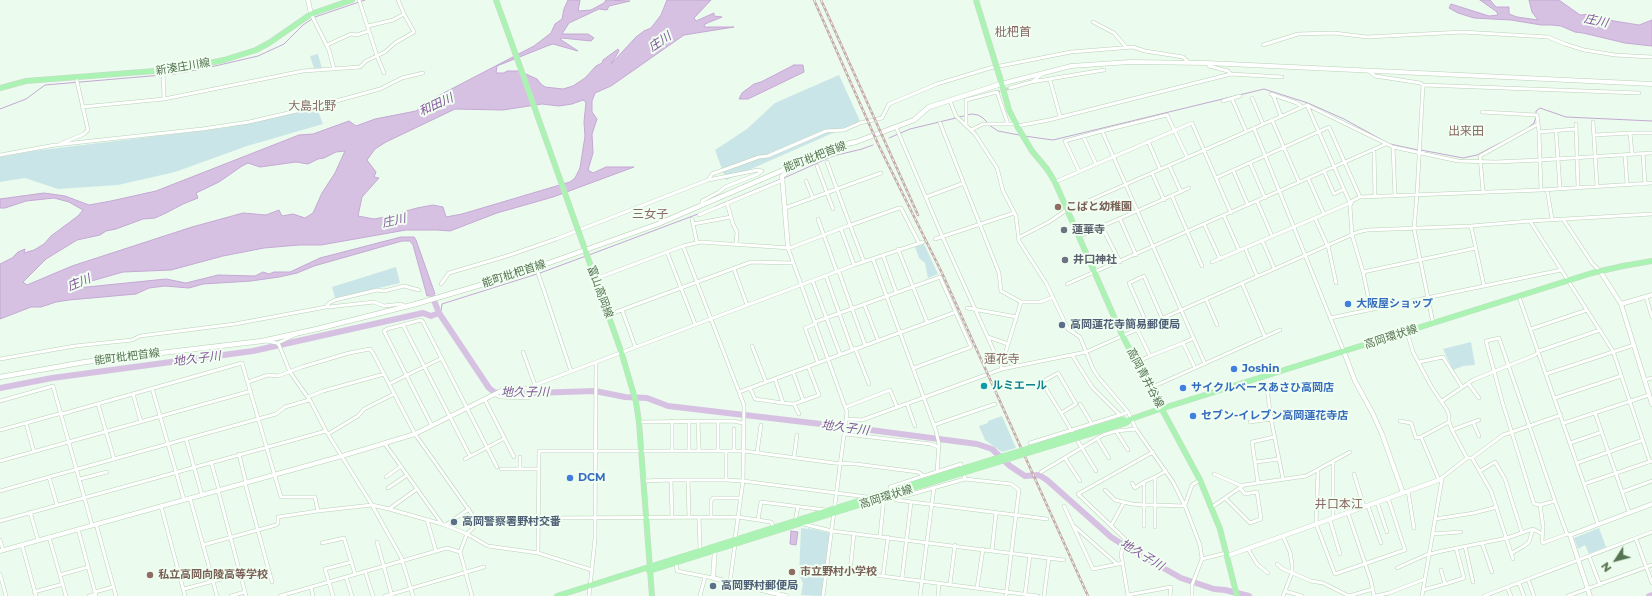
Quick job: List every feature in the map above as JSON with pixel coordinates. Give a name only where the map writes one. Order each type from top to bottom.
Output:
[{"type":"main road","name":"新湊庄川線","points":[[0,88],[26,81],[163,71],[197,66],[252,51],[269,43],[311,14],[352,0]]},
{"type":"main road","name":"富山高岡線","points":[[496,0],[634,391],[639,422],[652,596]]},
{"type":"main road","name":"高岡青井谷線","points":[[976,0],[1009,110],[1016,125],[1032,151],[1047,168],[1055,182],[1080,236],[1122,335],[1200,480],[1212,507],[1237,596]]},
{"type":"main road","name":"能町枇杷首線","points":[[0,377],[85,362],[262,341],[406,307],[537,270],[586,254],[832,149],[856,142],[914,120],[929,107],[950,101],[1000,81]]},
{"type":"main road","name":"高岡環状線","points":[[735,542],[795,521],[884,497],[1123,419],[1132,419],[1162,408],[1600,271],[1652,261]]},
{"type":"main road","name":"高岡環状線","points":[[557,596],[640,570],[676,562],[735,542],[802,524],[870,498],[892,494]]},
{"type":"main road","name":"高岡環状線","points":[[650,568],[700,550],[715,548]]},
{"type":"street","points":[[308,0],[311,14],[326,45],[334,69]]},
{"type":"street","points":[[359,0],[376,56],[384,73]]},
{"type":"street","points":[[82,107],[164,99],[303,71],[360,66],[366,61],[385,52],[395,43],[414,32],[398,0]]},
{"type":"street","points":[[368,26],[393,20],[404,14]]},
{"type":"street","points":[[1093,22],[1114,33],[1126,47]]},
{"type":"street","points":[[326,45],[351,34],[357,35],[369,31]]},
{"type":"street","points":[[1263,44],[1298,34],[1315,33],[1367,38],[1462,32],[1548,38],[1584,50],[1615,55],[1652,57]]},
{"type":"street","points":[[708,180],[712,174],[759,157],[768,156],[826,131],[844,130],[860,123],[882,118],[889,104],[937,84],[990,68],[1026,62],[1046,56],[1097,49],[1126,47],[1133,47],[1145,51],[1182,57],[1188,62]]},
{"type":"street","points":[[1000,81],[1071,66],[1094,63],[1188,62],[1652,84]]},
{"type":"street","points":[[1207,63],[1209,66],[1228,71],[1231,74]]},
{"type":"street","points":[[1010,88],[1031,82],[1104,70]]},
{"type":"street","points":[[163,71],[164,99]]},
{"type":"street","points":[[1369,71],[1375,76],[1420,83],[1423,85],[1639,93]]},
{"type":"street","points":[[1031,82],[1045,72]]},
{"type":"street","points":[[0,155],[55,146],[249,122],[314,107],[380,89],[402,78],[423,73]]},
{"type":"street","points":[[971,130],[983,124],[1016,125],[1049,120],[1231,74],[1282,77]]},
{"type":"street","points":[[55,146],[84,134],[88,130],[76,77]]},
{"type":"street","points":[[1050,80],[1060,116]]},
{"type":"street","points":[[1423,85],[1420,154],[1414,229],[1433,324]]},
{"type":"street","points":[[966,125],[966,100],[997,92],[1008,124]]},
{"type":"street","points":[[1281,116],[1272,94],[1297,103],[1302,107]]},
{"type":"street","points":[[1223,101],[1240,96]]},
{"type":"street","points":[[1232,98],[1246,132]]},
{"type":"street","points":[[1252,98],[1263,124]]},
{"type":"street","points":[[950,101],[957,118],[975,134],[996,168],[1003,191],[1016,216],[1018,238],[1022,247],[1046,283],[1068,329],[1080,337],[1093,369],[1128,412],[1136,429],[1174,482],[1200,545],[1202,559],[1194,577],[1192,596]]},
{"type":"street","points":[[1307,105],[1350,203],[1352,234],[1363,272],[1371,310]]},
{"type":"street","points":[[1018,238],[1049,222],[1068,209],[1307,105],[1393,147],[1458,161],[1540,160],[1652,153]]},
{"type":"street","points":[[1482,112],[1537,115],[1541,190]]},
{"type":"street","points":[[1079,171],[1065,141],[1167,115],[1186,158]]},
{"type":"street","points":[[1272,120],[1299,182]]},
{"type":"street","points":[[1593,122],[1598,186]]},
{"type":"street","points":[[1055,182],[1192,123],[1231,213]]},
{"type":"street","points":[[940,124],[999,273],[1001,291],[1021,302],[1040,302],[1053,297]]},
{"type":"street","points":[[1483,192],[1480,156],[1538,124]]},
{"type":"street","points":[[1576,124],[1578,187]]},
{"type":"street","points":[[896,127],[943,238],[998,357],[1002,369]]},
{"type":"street","points":[[1254,128],[1355,381],[1373,414],[1406,492],[1414,528]]},
{"type":"street","points":[[1216,178],[1329,128],[1360,197]]},
{"type":"street","points":[[1539,132],[1575,129]]},
{"type":"street","points":[[1556,131],[1560,188]]},
{"type":"street","points":[[1102,132],[1205,364]]},
{"type":"street","points":[[1630,133],[1632,154]]},
{"type":"street","points":[[1595,135],[1652,133]]},
{"type":"street","points":[[1083,136],[1096,164]]},
{"type":"street","points":[[1148,141],[1160,169]]},
{"type":"street","points":[[1067,284],[1386,144]]},
{"type":"street","points":[[1393,147],[1395,196]]},
{"type":"street","points":[[1374,149],[1375,197]]},
{"type":"street","points":[[1643,154],[1645,184]]},
{"type":"street","points":[[1624,155],[1627,184]]},
{"type":"street","points":[[827,162],[864,262]]},
{"type":"street","points":[[699,215],[782,178],[798,163]]},
{"type":"street","points":[[1250,163],[1265,198]]},
{"type":"street","points":[[1169,165],[1181,192]]},
{"type":"street","points":[[817,166],[833,209]]},
{"type":"street","points":[[441,284],[450,273],[507,256],[556,239],[708,180],[758,170],[762,171],[725,187],[702,201],[702,205]]},
{"type":"street","points":[[1234,170],[1248,205]]},
{"type":"street","points":[[1324,171],[1334,194],[1344,189]]},
{"type":"street","points":[[785,208],[881,173]]},
{"type":"street","points":[[1152,173],[1164,200]]},
{"type":"street","points":[[782,178],[788,248],[846,407],[847,420],[823,596]]},
{"type":"street","points":[[1308,178],[1324,214]]},
{"type":"street","points":[[806,181],[813,198]]},
{"type":"street","points":[[926,197],[964,183]]},
{"type":"street","points":[[1212,262],[1350,203],[1360,197],[1541,190],[1652,183]]},
{"type":"street","points":[[1080,236],[1189,188]]},
{"type":"street","points":[[1547,189],[1552,219]]},
{"type":"street","points":[[1172,196],[1202,266]]},
{"type":"street","points":[[1257,201],[1272,236]]},
{"type":"street","points":[[727,203],[737,232],[736,244]]},
{"type":"street","points":[[0,540],[2,550],[385,444],[415,434],[468,409],[503,390],[527,388],[621,351],[813,282],[898,249],[921,242],[901,208],[899,208],[788,248],[697,243],[683,246],[595,279]]},
{"type":"street","points":[[935,239],[943,238],[1014,213]]},
{"type":"street","points":[[847,420],[862,420],[1002,369],[1086,352],[1352,234],[1367,230],[1472,226],[1552,219],[1652,214]]},
{"type":"street","points":[[1224,216],[1239,250]]},
{"type":"street","points":[[693,224],[731,217]]},
{"type":"street","points":[[1315,218],[1328,245],[1336,283]]},
{"type":"street","points":[[692,219],[697,243]]},
{"type":"street","points":[[818,219],[865,345]]},
{"type":"street","points":[[1120,219],[1136,255]]},
{"type":"street","points":[[1562,219],[1592,263],[1600,271],[1621,304],[1652,404]]},
{"type":"street","points":[[1530,221],[1613,351],[1629,401],[1651,461],[1584,484]]},
{"type":"street","points":[[1204,224],[1220,259]]},
{"type":"street","points":[[1472,226],[1484,286]]},
{"type":"street","points":[[1102,227],[1120,262]]},
{"type":"street","points":[[841,229],[854,265]]},
{"type":"street","points":[[1262,240],[1274,268]]},
{"type":"street","points":[[683,246],[712,318],[744,405],[743,481],[730,582]]},
{"type":"street","points":[[1245,248],[1257,276]]},
{"type":"street","points":[[1363,272],[1476,248]]},
{"type":"street","points":[[898,249],[927,322]]},
{"type":"street","points":[[667,252],[695,324]]},
{"type":"street","points":[[882,255],[896,292]]},
{"type":"street","points":[[873,259],[936,431],[938,445],[936,472]]},
{"type":"street","points":[[608,315],[751,262],[793,263]]},
{"type":"street","points":[[734,269],[747,305]]},
{"type":"street","points":[[537,270],[571,371]]},
{"type":"street","points":[[1330,318],[1561,270]]},
{"type":"street","points":[[826,276],[839,313],[869,384]]},
{"type":"street","points":[[1147,324],[1129,282],[1144,276],[1162,318]]},
{"type":"street","points":[[818,363],[805,328],[852,308],[940,277],[971,347],[914,368]]},
{"type":"street","points":[[813,282],[840,354]]},
{"type":"street","points":[[1242,283],[1265,337]]},
{"type":"street","points":[[326,307],[329,303],[335,300],[377,290],[404,286],[419,290]]},
{"type":"street","points":[[1621,304],[1652,295]]},
{"type":"street","points":[[1519,296],[1598,524]]},
{"type":"street","points":[[1646,297],[1652,316]]},
{"type":"street","points":[[1206,299],[1218,325]]},
{"type":"street","points":[[0,359],[75,346],[132,340],[140,336],[236,324],[326,307],[329,308],[374,302],[384,306],[401,304],[406,307]]},
{"type":"street","points":[[998,357],[1005,354],[1021,302]]},
{"type":"street","points":[[864,304],[878,340]]},
{"type":"street","points":[[967,308],[1016,317]]},
{"type":"street","points":[[622,310],[635,346]]},
{"type":"street","points":[[1531,329],[1587,310]]},
{"type":"street","points":[[739,392],[956,312]]},
{"type":"street","points":[[432,426],[384,330],[421,320],[423,322],[497,466]]},
{"type":"street","points":[[403,325],[470,456]]},
{"type":"street","points":[[1137,329],[1150,356]]},
{"type":"street","points":[[1150,388],[1280,330]]},
{"type":"street","points":[[1442,401],[1468,383],[1494,370],[1535,356],[1538,351],[1600,330]]},
{"type":"street","points":[[1407,332],[1413,352],[1431,386],[1442,401],[1449,415],[1449,422],[1452,430],[1467,458]]},
{"type":"street","points":[[262,341],[278,343],[297,336],[298,333]]},
{"type":"street","points":[[988,337],[1008,344]]},
{"type":"street","points":[[1136,362],[1194,338]]},
{"type":"street","points":[[1555,501],[1540,505],[1534,504],[1486,340],[1499,338],[1555,501],[1569,535],[1590,596]]},
{"type":"street","points":[[278,343],[290,372],[309,398],[327,432],[372,505],[403,560],[413,596]]},
{"type":"street","points":[[1184,343],[1195,368]]},
{"type":"street","points":[[1546,374],[1634,345]]},
{"type":"street","points":[[752,346],[766,382]]},
{"type":"street","points":[[248,382],[268,375],[278,376],[302,367],[350,353],[370,349],[373,352],[415,434],[478,522]]},
{"type":"street","points":[[523,352],[535,385]]},
{"type":"street","points":[[1072,355],[1092,387],[1123,419]]},
{"type":"street","points":[[1419,362],[1443,357],[1462,387]]},
{"type":"street","points":[[389,384],[442,358]]},
{"type":"street","points":[[589,596],[596,518],[596,362]]},
{"type":"street","points":[[0,430],[242,363],[281,497],[315,497],[318,511]]},
{"type":"street","points":[[750,388],[755,399],[783,403],[794,404],[819,395],[808,366]]},
{"type":"street","points":[[793,372],[803,400]]},
{"type":"street","points":[[1061,413],[1076,404],[1058,373],[1042,382],[1096,472]]},
{"type":"street","points":[[0,491],[276,414],[285,407],[323,391],[384,374]]},
{"type":"street","points":[[1555,398],[1621,376]]},
{"type":"street","points":[[1644,380],[1652,378]]},
{"type":"street","points":[[775,379],[783,403]]},
{"type":"street","points":[[1468,383],[1479,398]]},
{"type":"street","points":[[0,400],[53,386],[85,497],[116,596]]},
{"type":"street","points":[[152,388],[184,500]]},
{"type":"street","points":[[1267,388],[1270,419],[1283,479]]},
{"type":"street","points":[[846,407],[890,390],[897,407]]},
{"type":"street","points":[[0,461],[251,391]]},
{"type":"street","points":[[133,394],[141,422]]},
{"type":"street","points":[[0,521],[238,454],[327,432],[358,416],[364,409],[394,394]]},
{"type":"street","points":[[494,394],[500,397],[528,398]]},
{"type":"street","points":[[1564,423],[1649,395]]},
{"type":"street","points":[[485,400],[514,458]]},
{"type":"street","points":[[98,404],[114,459]]},
{"type":"street","points":[[794,404],[799,414]]},
{"type":"street","points":[[907,404],[915,426]]},
{"type":"street","points":[[934,425],[995,404]]},
{"type":"street","points":[[1080,404],[1092,424]]},
{"type":"street","points":[[1030,443],[1092,424],[1123,419],[1128,412]]},
{"type":"street","points":[[1595,412],[1629,512]]},
{"type":"street","points":[[1202,559],[1248,549],[1440,479],[1467,458],[1472,458],[1503,435],[1561,415]]},
{"type":"street","points":[[1250,422],[1270,419]]},
{"type":"street","points":[[1452,430],[1479,420]]},
{"type":"street","points":[[672,421],[672,451]]},
{"type":"street","points":[[689,421],[689,451]]},
{"type":"street","points":[[698,421],[699,451]]},
{"type":"street","points":[[718,421],[718,451]]},
{"type":"street","points":[[1400,421],[1411,423],[1416,438],[1421,437],[1449,422]]},
{"type":"street","points":[[639,422],[743,422]]},
{"type":"street","points":[[1474,422],[1479,436]]},
{"type":"street","points":[[26,423],[34,452]]},
{"type":"street","points":[[757,453],[761,425]]},
{"type":"street","points":[[1041,472],[1097,438],[1116,431],[1136,429]]},
{"type":"street","points":[[734,430],[734,451]]},
{"type":"street","points":[[1116,431],[1128,450]]},
{"type":"street","points":[[1570,443],[1602,432]]},
{"type":"street","points":[[845,434],[938,445]]},
{"type":"street","points":[[794,457],[797,435]]},
{"type":"street","points":[[1258,483],[1252,442],[1274,437]]},
{"type":"street","points":[[1421,437],[1440,479],[1435,520],[1422,596]]},
{"type":"street","points":[[464,459],[505,438]]},
{"type":"street","points":[[1097,438],[1109,458]]},
{"type":"street","points":[[186,439],[202,495]]},
{"type":"street","points":[[1577,463],[1643,440]]},
{"type":"street","points":[[385,444],[444,525]]},
{"type":"street","points":[[538,553],[539,451],[744,451],[918,472],[924,476]]},
{"type":"street","points":[[726,451],[726,480]]},
{"type":"street","points":[[1153,452],[1078,494],[1125,539],[1122,551],[1128,595],[1171,587],[1170,596]]},
{"type":"street","points":[[1212,507],[1241,487],[1306,476],[1318,471],[1350,452]]},
{"type":"street","points":[[238,454],[272,582]]},
{"type":"street","points":[[520,457],[520,469]]},
{"type":"street","points":[[1065,458],[1080,481]]},
{"type":"street","points":[[1472,458],[1491,491],[1513,560]]},
{"type":"street","points":[[1256,462],[1279,459]]},
{"type":"street","points":[[211,462],[246,594],[231,596]]},
{"type":"street","points":[[1333,462],[1331,519],[1340,554]]},
{"type":"street","points":[[1480,471],[1495,462],[1505,479],[1522,533]]},
{"type":"street","points":[[892,494],[890,487],[961,464],[965,479]]},
{"type":"street","points":[[386,477],[401,466]]},
{"type":"street","points":[[501,469],[539,469]]},
{"type":"street","points":[[1132,483],[1135,488],[1166,471]]},
{"type":"street","points":[[1318,471],[1316,524],[1335,574],[1405,550],[1388,498]]},
{"type":"street","points":[[80,479],[107,472]]},
{"type":"street","points":[[388,488],[407,474]]},
{"type":"street","points":[[1214,474],[1241,487],[1246,494],[1257,492],[1261,519],[1250,523],[1225,498]]},
{"type":"street","points":[[1354,474],[1381,543]]},
{"type":"street","points":[[49,477],[57,505]]},
{"type":"street","points":[[1155,477],[1155,527]]},
{"type":"street","points":[[892,494],[934,487],[965,479],[1011,484],[1020,490],[1006,596]]},
{"type":"street","points":[[671,480],[672,518]]},
{"type":"street","points":[[688,480],[689,518]]},
{"type":"street","points":[[1185,506],[1192,485],[1200,480]]},
{"type":"street","points":[[643,481],[743,481],[870,498]]},
{"type":"street","points":[[1622,492],[1652,481]]},
{"type":"street","points":[[1144,482],[1144,526]]},
{"type":"street","points":[[920,596],[934,487]]},
{"type":"street","points":[[389,509],[417,489]]},
{"type":"street","points":[[1105,490],[1115,500],[1132,504],[1185,506]]},
{"type":"street","points":[[892,494],[911,502],[1047,519]]},
{"type":"street","points":[[880,536],[884,497]]},
{"type":"street","points":[[190,498],[217,596]]},
{"type":"street","points":[[711,518],[711,501],[713,498],[741,498]]},
{"type":"street","points":[[758,520],[761,502],[828,511]]},
{"type":"street","points":[[902,578],[911,502]]},
{"type":"street","points":[[1111,526],[1124,502]]},
{"type":"street","points":[[1378,502],[1387,532]]},
{"type":"street","points":[[1540,505],[1543,526],[1543,542],[1569,535],[1652,504]]},
{"type":"street","points":[[203,545],[276,525],[278,523],[278,517],[372,505],[444,525],[466,534],[488,546],[538,553],[592,570]]},
{"type":"street","points":[[161,506],[185,596]]},
{"type":"street","points":[[1064,506],[1092,569],[1123,563]]},
{"type":"street","points":[[795,521],[798,507]]},
{"type":"street","points":[[1435,520],[1497,507]]},
{"type":"street","points":[[444,525],[469,508]]},
{"type":"street","points":[[30,512],[38,540]]},
{"type":"street","points":[[992,550],[996,513]]},
{"type":"street","points":[[1348,513],[1375,596],[1389,593],[1425,579]]},
{"type":"street","points":[[472,596],[460,552],[466,534],[478,522],[498,518],[738,517],[771,522],[774,528]]},
{"type":"street","points":[[699,518],[700,550]]},
{"type":"street","points":[[427,520],[436,551]]},
{"type":"street","points":[[802,524],[832,531],[907,539],[1064,560]]},
{"type":"street","points":[[1073,525],[1117,564]]},
{"type":"street","points":[[78,529],[96,594]]},
{"type":"street","points":[[1397,568],[1429,555],[1482,542],[1507,538],[1533,529],[1542,534]]},
{"type":"street","points":[[1512,553],[1529,542],[1533,529]]},
{"type":"street","points":[[1432,534],[1461,532]]},
{"type":"street","points":[[1484,596],[1652,532]]},
{"type":"street","points":[[850,572],[854,533]]},
{"type":"street","points":[[1283,536],[1290,552],[1292,573],[1283,596]]},
{"type":"street","points":[[49,537],[66,596]]},
{"type":"street","points":[[884,576],[888,537]]},
{"type":"street","points":[[322,543],[344,538],[355,574]]},
{"type":"street","points":[[1636,539],[1652,583]]},
{"type":"street","points":[[376,542],[392,595]]},
{"type":"street","points":[[1482,542],[1492,572]]},
{"type":"street","points":[[22,545],[36,596]]},
{"type":"street","points":[[950,584],[955,546]]},
{"type":"street","points":[[1465,546],[1473,582]]},
{"type":"street","points":[[280,596],[294,594],[346,576],[447,548],[460,552]]},
{"type":"street","points":[[713,578],[715,548]]},
{"type":"street","points":[[1423,590],[1464,578],[1456,548]]},
{"type":"street","points":[[977,588],[983,549]]},
{"type":"street","points":[[1248,549],[1257,564],[1268,573]]},
{"type":"street","points":[[1025,594],[1030,555]]},
{"type":"street","points":[[1589,556],[1600,585]]},
{"type":"street","points":[[1044,596],[1048,558]]},
{"type":"street","points":[[333,596],[325,569],[352,562]]},
{"type":"street","points":[[676,562],[677,570],[786,596]]},
{"type":"street","points":[[1277,564],[1283,569],[1292,573],[1311,581],[1323,583],[1349,596],[1373,589]]},
{"type":"street","points":[[1568,596],[1652,565]]},
{"type":"street","points":[[60,575],[88,567]]},
{"type":"street","points":[[385,596],[484,567]]},
{"type":"street","points":[[827,569],[1038,596]]},
{"type":"street","points":[[1441,570],[1445,584]]},
{"type":"street","points":[[365,571],[373,596]]},
{"type":"street","points":[[0,574],[6,596]]},
{"type":"street","points":[[184,589],[240,574]]},
{"type":"street","points":[[346,576],[352,596]]},
{"type":"street","points":[[700,596],[705,577]]},
{"type":"street","points":[[1528,579],[1534,596]]},
{"type":"street","points":[[938,596],[939,583]]},
{"type":"street","points":[[1519,583],[1524,596]]},
{"type":"street","points":[[34,592],[63,584]]},
{"type":"street","points":[[89,596],[113,587]]},
{"type":"street","points":[[311,587],[314,596]]},
{"type":"street","points":[[1507,587],[1511,596]]},
{"type":"street","points":[[1285,591],[1302,596]]},
{"type":"shaded area","points":[[318,54],[322,69],[314,68],[310,56]]},
{"type":"shaded area","points":[[839,75],[860,121],[726,180],[715,150],[747,129],[775,103]]},
{"type":"shaded area","points":[[317,108],[323,124],[247,146],[175,172],[118,185],[58,189],[25,178],[0,182],[0,157],[33,151],[224,128]]},
{"type":"shaded area","points":[[924,244],[938,274],[928,278],[925,263],[919,258],[915,247]]},
{"type":"shaded area","points":[[396,267],[400,283],[335,298],[332,287]]},
{"type":"shaded area","points":[[1471,342],[1475,365],[1463,366],[1453,370],[1443,349]]},
{"type":"shaded area","points":[[1002,416],[1016,448],[1002,452],[985,440],[979,426]]},
{"type":"shaded area","points":[[801,528],[830,533],[821,596],[801,595],[803,583],[799,575]]},
{"type":"shaded area","points":[[1599,528],[1606,547],[1589,554],[1585,545],[1578,549],[1574,538]]},
{"type":"water","points":[[568,0],[580,0],[578,11],[591,10],[604,3],[606,0],[630,1],[609,6],[607,10],[599,9],[569,23],[562,34],[588,34],[594,38],[591,41],[560,39],[578,51],[553,44],[497,66],[496,73],[519,71],[537,79],[545,87],[563,89],[573,86],[585,78],[596,66],[602,63],[603,60],[618,49],[619,51],[611,64],[636,37],[651,28],[661,15],[667,0],[711,0],[694,18],[696,21],[714,13],[714,16],[722,17],[705,24],[704,27],[734,27],[684,35],[611,86],[595,93],[592,101],[592,112],[597,119],[592,134],[593,153],[588,170],[593,173],[606,167],[634,167],[553,197],[497,213],[450,231],[406,230],[321,245],[264,248],[223,256],[171,270],[123,272],[81,284],[77,288],[166,279],[186,283],[218,275],[255,276],[263,272],[269,274],[274,272],[290,272],[320,258],[401,237],[414,237],[435,294],[427,296],[413,245],[410,241],[402,241],[314,266],[297,273],[279,277],[251,281],[203,284],[189,288],[165,286],[149,288],[136,294],[69,300],[56,302],[41,307],[31,307],[0,319],[0,264],[12,258],[18,252],[25,249],[24,253],[34,250],[44,244],[51,236],[78,216],[83,210],[69,202],[54,198],[26,201],[5,208],[0,208],[0,199],[44,193],[65,196],[89,205],[111,201],[156,191],[299,135],[313,134],[349,121],[356,126],[375,119],[416,111],[436,97],[534,46],[551,33],[555,24],[562,19]],"holes":[[[583,100],[586,102],[584,122],[585,136],[580,168],[575,178],[570,182],[462,214],[446,217],[443,207],[433,205],[374,219],[358,216],[362,197],[379,178],[374,177],[376,172],[367,160],[375,149],[386,142],[455,109],[503,110],[542,104],[559,106],[572,104]],[[345,151],[335,173],[322,193],[313,213],[305,218],[293,214],[282,216],[279,210],[266,215],[243,213],[192,227],[72,266],[27,285],[23,282],[46,259],[77,240],[100,235],[106,231],[143,219],[155,218],[198,198],[196,193],[219,182],[248,163],[260,167],[296,162],[308,164],[336,152]]]},
{"type":"water","name":"庄川","points":[[1480,0],[1490,0],[1496,7],[1509,7],[1509,14],[1517,17],[1538,20],[1532,12],[1529,0],[1559,0],[1580,15],[1592,14],[1614,21],[1639,25],[1652,20],[1652,46],[1625,43],[1575,32],[1561,26],[1541,25],[1511,20],[1474,18],[1458,13],[1449,8],[1451,4],[1489,16],[1498,15],[1497,12]]},
{"type":"water","points":[[794,65],[803,65],[804,72],[748,99],[739,99],[742,93],[754,84]]},
{"type":"water","points":[[791,531],[798,532],[796,545],[790,544]]},
{"type":"waterway","points":[[315,17],[365,0]]},
{"type":"waterway","points":[[0,109],[26,99],[45,85],[174,74],[258,56],[284,44],[303,25],[312,19]]},
{"type":"waterway","points":[[1024,136],[1053,140],[1264,89],[1308,103],[1344,119],[1384,141]]},
{"type":"waterway","points":[[1536,114],[1536,111],[1540,108],[1566,117],[1652,121]]},
{"type":"waterway","points":[[967,115],[978,115],[987,122]]},
{"type":"waterway","points":[[959,117],[964,116]]},
{"type":"waterway","points":[[1529,127],[1534,123],[1536,117]]},
{"type":"waterway","points":[[889,138],[910,129],[956,118]]},
{"type":"waterway","points":[[989,125],[998,131],[1019,135]]},
{"type":"waterway","points":[[1421,150],[1463,158],[1477,155],[1500,143]]},
{"type":"waterway","points":[[1390,144],[1418,150]]},
{"type":"waterway","points":[[784,178],[833,156],[873,145]]},
{"type":"waterway","points":[[714,207],[781,179]]},
{"type":"waterway","points":[[589,255],[698,214]]},
{"type":"waterway","points":[[540,273],[586,256]]},
{"type":"waterway","points":[[439,313],[441,311],[442,304],[537,274]]},
{"type":"waterway","name":"地久子川","points":[[429,288],[439,313],[489,388],[494,392],[501,394],[595,391],[625,397],[647,398],[668,406],[977,444],[992,449],[1010,466],[1025,476],[1039,475],[1047,480],[1111,537],[1181,578],[1214,589],[1249,596]]},
{"type":"waterway","name":"地久子川","points":[[0,388],[52,378],[253,351],[423,313],[431,316],[439,313]]},
{"type":"tunnel","points":[[997,92],[1010,88]]},
{"type":"railway","points":[[814,0],[878,144],[942,273],[1088,596]]},
{"type":"railway","points":[[821,0],[918,215]]},
{"type":"place","name":"こばと幼稚園","points":[[1058,207]]},
{"type":"place","name":"蓮華寺","points":[[1064,230]]},
{"type":"place","name":"井口神社","points":[[1065,260]]},
{"type":"place","name":"大阪屋ショップ","points":[[1348,304]]},
{"type":"place","name":"高岡蓮花寺簡易郵便局","points":[[1062,325]]},
{"type":"place","name":"Joshin","points":[[1234,369]]},
{"type":"place","name":"ルミエール","points":[[984,386]]},
{"type":"place","name":"サイクルベースあさひ高岡店","points":[[1183,388]]},
{"type":"place","name":"セブン-イレブン高岡蓮花寺店","points":[[1193,416]]},
{"type":"place","name":"DCM","points":[[570,478]]},
{"type":"place","name":"高岡警察署野村交番","points":[[454,522]]},
{"type":"place","name":"市立野村小学校","points":[[792,572]]},
{"type":"place","name":"私立高岡向陵高等学校","points":[[150,575]]},
{"type":"place","name":"高岡野村郵便局","points":[[713,586]]},
{"type":"district","name":"枇杷首","points":[[1013,32]]},
{"type":"district","name":"大島北野","points":[[312,106]]},
{"type":"district","name":"出来田","points":[[1466,131]]},
{"type":"district","name":"三女子","points":[[650,214]]},
{"type":"district","name":"蓮花寺","points":[[1002,359]]},
{"type":"district","name":"井口本江","points":[[1339,504]]},
{"type":"water label","name":"和田川","points":[[436,105]]}]
